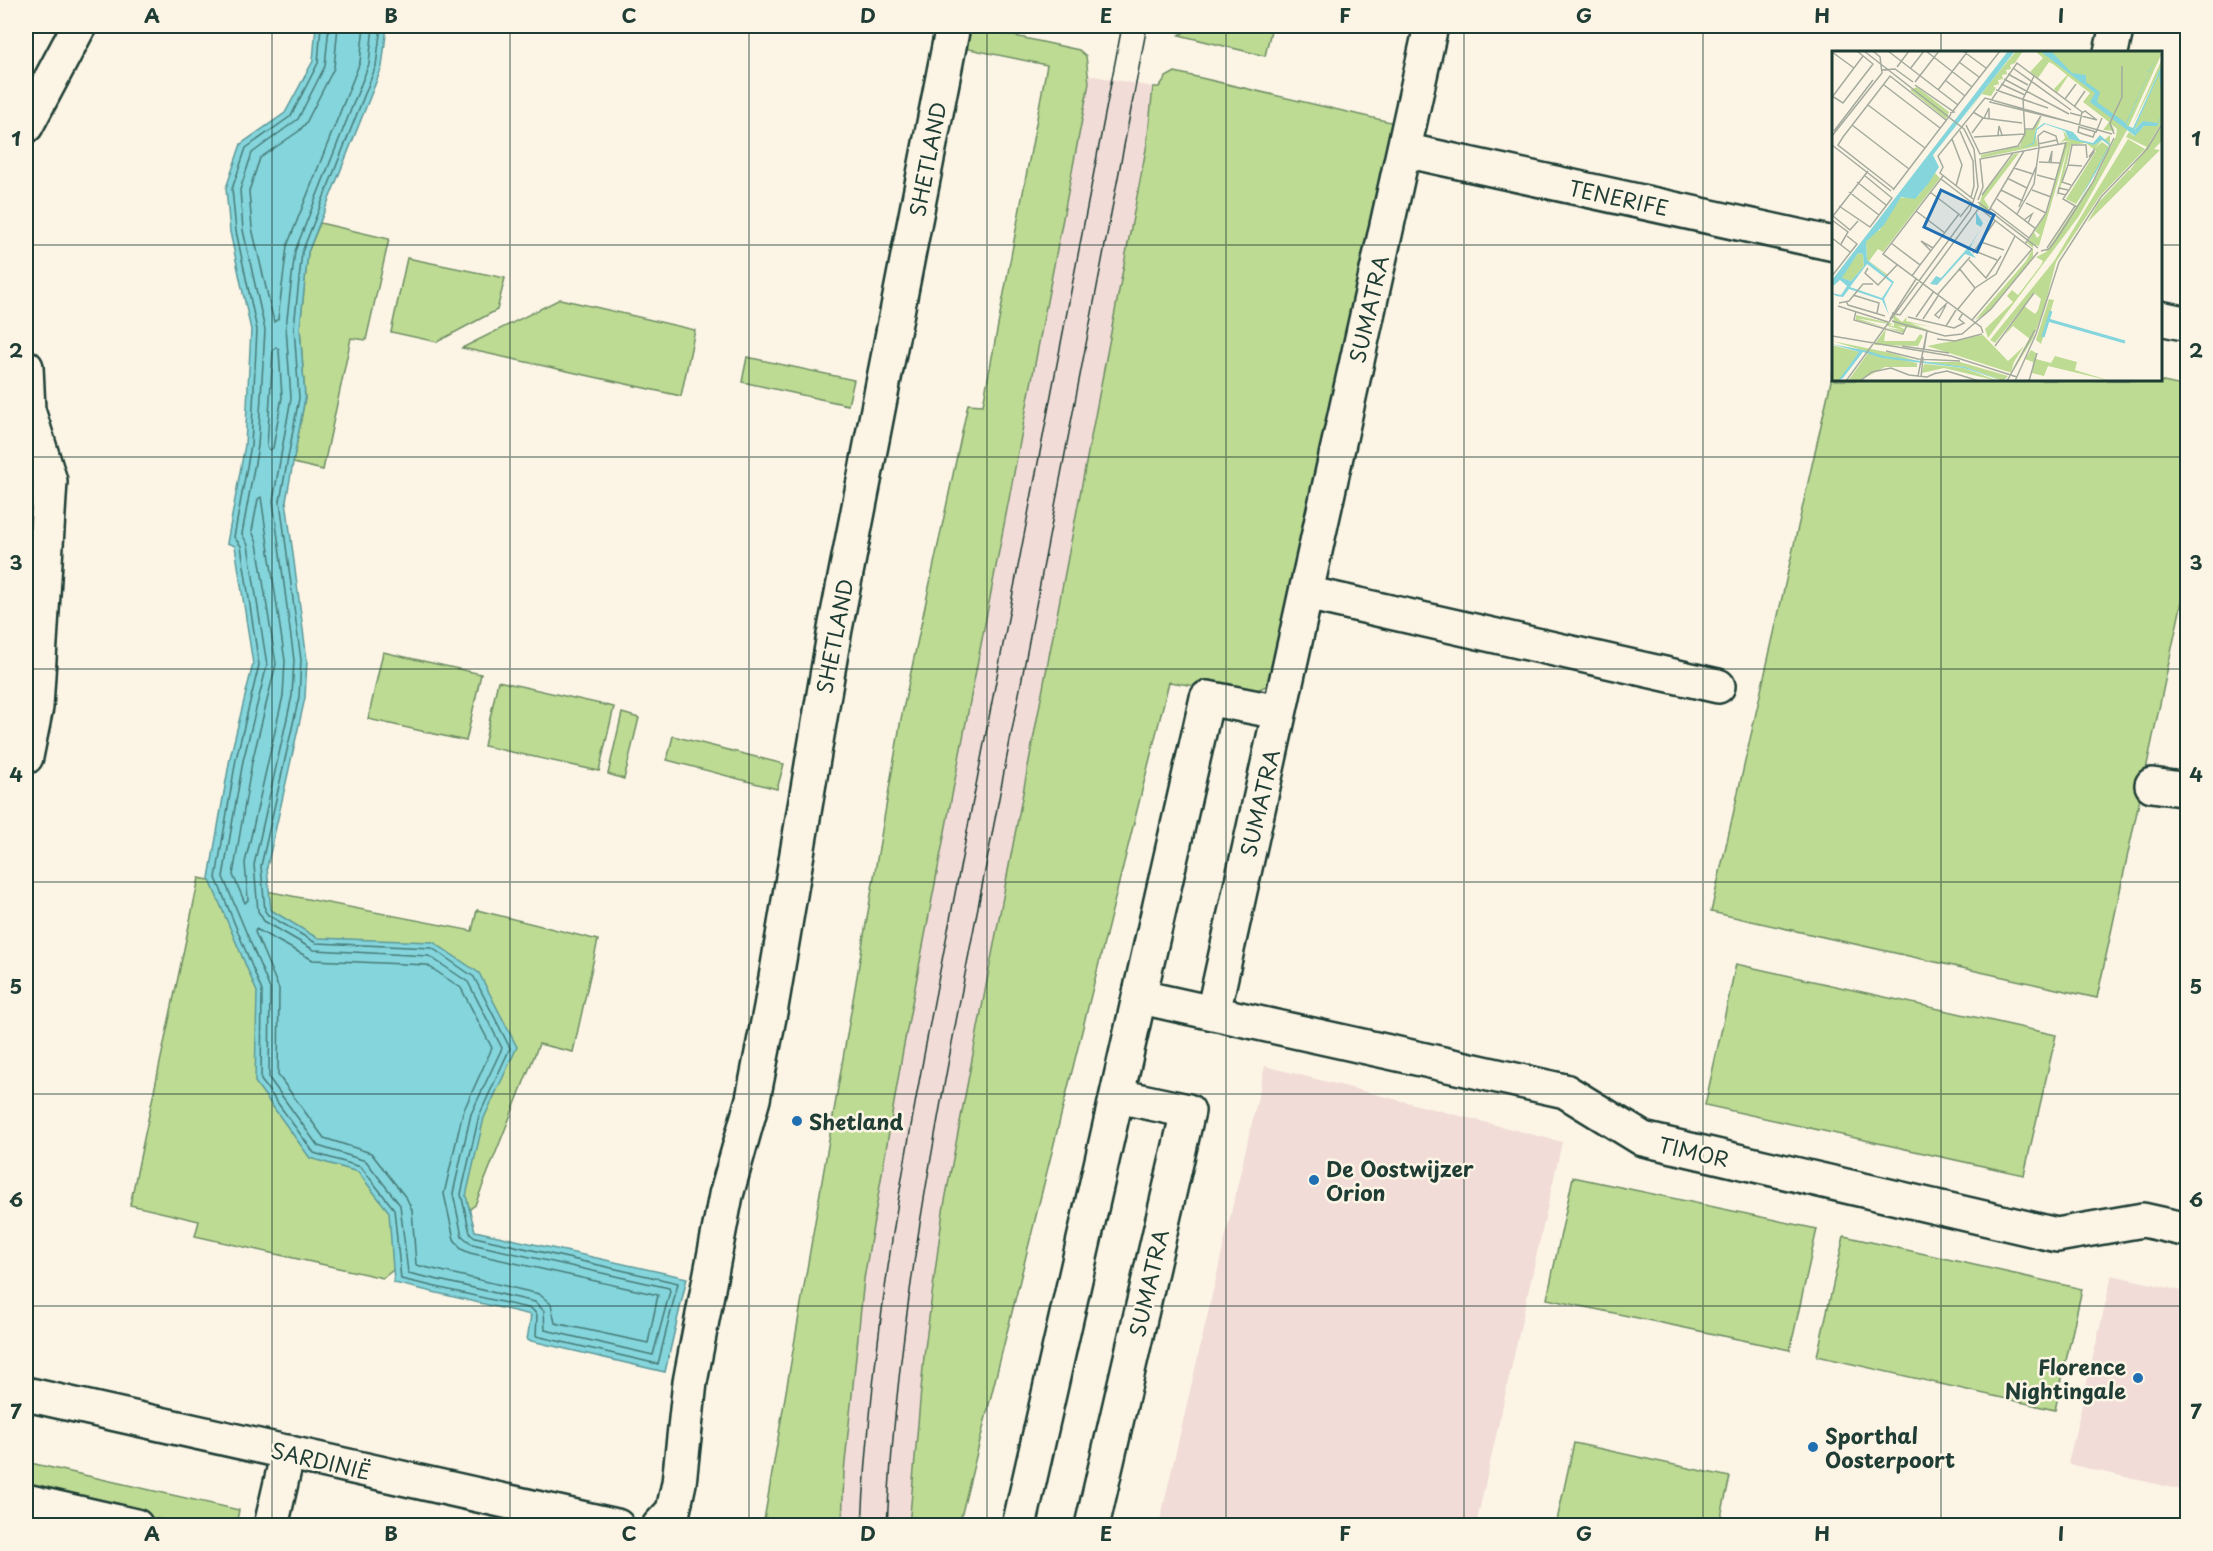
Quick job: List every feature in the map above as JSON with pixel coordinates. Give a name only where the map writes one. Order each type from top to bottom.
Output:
[{"type":"street","points":[[26,126],[79,26]]},
{"type":"street","name":"SHETLAND","points":[[659,1526],[673,1511],[679,1483],[690,1382],[726,1195],[753,1099],[771,1007],[835,629],[953,26]]},
{"type":"street","name":"SUMATRA","points":[[1213,1013],[1431,26]]},
{"type":"street","points":[[2111,51],[2117,26]]},
{"type":"street","name":"TENERIFE","points":[[1404,150],[1832,244]]},
{"type":"street","points":[[2162,318],[2187,324]]},
{"type":"street","points":[[26,367],[27,410],[50,481],[36,707],[26,757]]},
{"type":"street","points":[[1306,593],[1718,686]]},
{"type":"street","points":[[1019,1526],[1208,698],[1279,712]]},
{"type":"street","points":[[2152,785],[2187,790]]},
{"type":"street","name":"TIMOR","points":[[1141,997],[1565,1091],[1643,1139],[2057,1235],[2143,1220],[2187,1230]]},
{"type":"street","name":"SUMATRA","points":[[1092,1526],[1188,1111],[1118,1096]]},
{"type":"street","name":"SARDINIË","points":[[26,1394],[617,1526]]},
{"type":"street","points":[[271,1526],[288,1452]]},
{"type":"street","points":[[26,1501],[136,1526]]},
{"type":"shaded area","points":[[1089,75],[1153,87],[1147,144],[943,1211],[910,1525],[842,1526],[844,1472],[864,1279],[903,1050]]},
{"type":"shaded area","points":[[1265,1066],[1562,1142],[1476,1525],[1159,1525]]},
{"type":"shaded area","name":"Florence Nightingale","points":[[2112,1275],[2187,1292],[2187,1491],[2068,1464]]},
{"type":"green space","points":[[883,26],[922,26],[920,34]]},
{"type":"green space","points":[[969,26],[1079,50],[1086,56],[1089,83],[903,1050],[864,1279],[844,1472],[842,1525],[763,1526],[901,719],[968,404],[983,405],[1047,65],[964,48]]},
{"type":"green space","points":[[1195,26],[1272,26],[1265,56],[1179,35]]},
{"type":"green space","points":[[1175,72],[1395,123],[1276,668],[1266,686],[1249,694],[1169,682],[959,1525],[909,1526],[924,1356],[943,1211],[1147,144],[1153,87],[1159,87],[1166,77]]},
{"type":"green space","points":[[320,223],[389,239],[366,340],[351,338],[323,470],[293,463],[305,398],[300,328],[308,252]]},
{"type":"green space","points":[[407,258],[505,278],[497,310],[437,342],[391,332]]},
{"type":"green space","points":[[560,299],[695,330],[681,396],[462,348]]},
{"type":"green space","points":[[747,357],[854,380],[848,405],[742,382]]},
{"type":"green space","points":[[1832,376],[1832,381],[2159,381],[2187,387],[2187,578],[2097,998],[1711,912]]},
{"type":"green space","points":[[383,652],[481,674],[466,741],[368,719]]},
{"type":"green space","points":[[498,681],[614,707],[599,771],[484,746]]},
{"type":"green space","points":[[622,713],[639,718],[624,779],[608,774]]},
{"type":"green space","points":[[673,736],[784,764],[777,789],[667,760]]},
{"type":"green space","points":[[199,878],[472,931],[477,910],[598,940],[573,1052],[539,1044],[475,1205],[383,1278],[195,1236],[199,1221],[130,1205]]},
{"type":"green space","points":[[1736,964],[2056,1035],[2024,1175],[1705,1105]]},
{"type":"green space","points":[[1573,1177],[1817,1229],[1790,1350],[1547,1299]]},
{"type":"green space","points":[[1844,1236],[2082,1289],[2055,1410],[1817,1356]]},
{"type":"green space","points":[[1574,1443],[1730,1477],[1719,1525],[1556,1525]]},
{"type":"green space","points":[[26,1462],[239,1510],[236,1525],[185,1525],[26,1490]]},
{"type":"water","points":[[316,26],[387,26],[382,67],[308,252],[300,328],[305,398],[286,501],[307,660],[305,698],[267,867],[271,910],[317,938],[433,942],[479,973],[517,1047],[484,1118],[466,1196],[475,1231],[687,1278],[665,1372],[527,1340],[531,1315],[394,1283],[389,1212],[358,1172],[310,1158],[255,1082],[257,992],[209,878],[230,758],[253,664],[235,546],[227,543],[245,445],[251,330],[230,232],[226,188],[241,144],[285,113],[313,61]]},
{"type":"tram line","points":[[862,1526],[877,1352],[902,1180],[1122,26]]},
{"type":"tram line","points":[[887,1526],[902,1354],[913,1269],[941,1099],[1147,26]]},
{"type":"place","name":"Shetland","points":[[797,1121]]},
{"type":"place","name":"De Oostwijzer Orion","points":[[1314,1180]]},
{"type":"place","name":"Florence Nightingale","points":[[2138,1378]]},
{"type":"place","name":"Sporthal Oosterpoort","points":[[1813,1447]]}]
